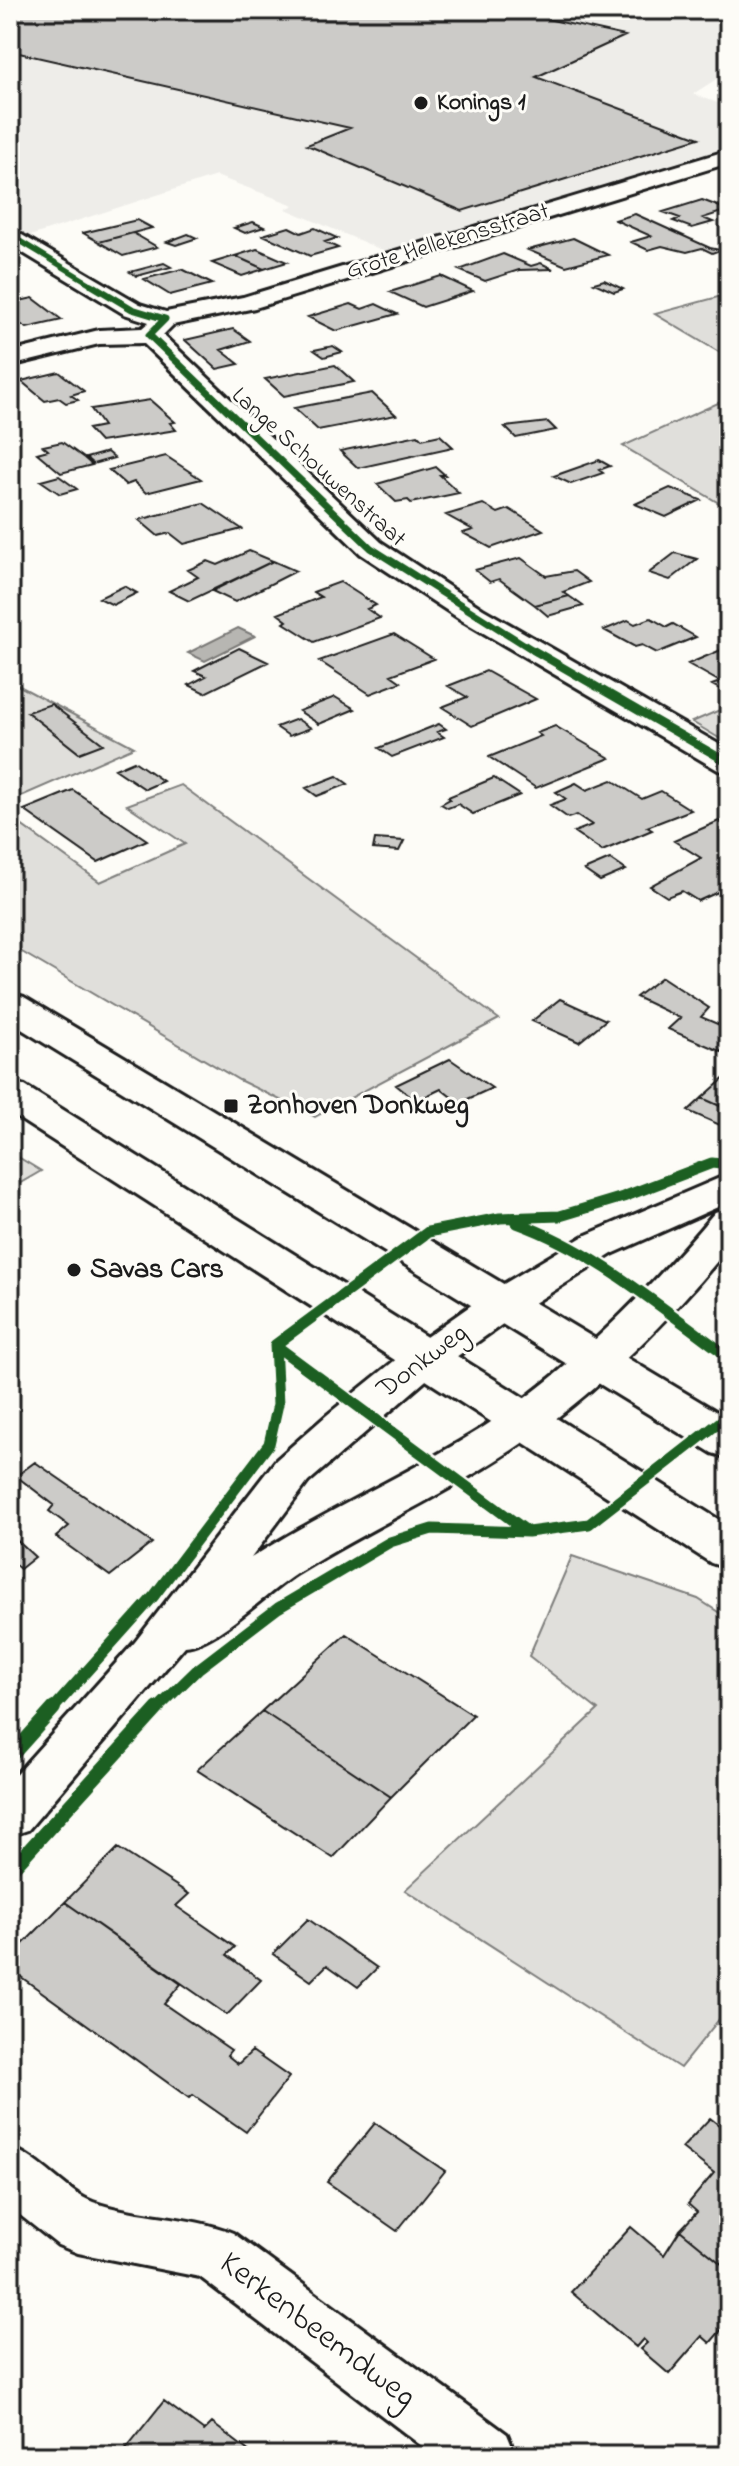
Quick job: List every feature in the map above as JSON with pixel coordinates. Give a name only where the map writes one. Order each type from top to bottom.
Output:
[{"type":"highway","points":[[10,1005],[729,1441]]},
{"type":"highway","points":[[10,1095],[729,1550]]},
{"type":"street","name":"Grote Hellekensstraat","points":[[10,359],[99,337],[157,327],[247,303],[729,156]]},
{"type":"street","name":"Lange Schouwenstraat","points":[[10,235],[157,327],[371,548],[473,615],[729,763]]},
{"type":"street","name":"Donkweg","points":[[10,1815],[152,1655],[292,1471],[424,1359],[502,1304],[598,1245],[729,1187]]},
{"type":"street","name":"Donkweg","points":[[152,1655],[280,1562],[525,1420],[597,1363],[670,1294],[729,1221]]},
{"type":"street","name":"Kerkenbeemdweg","points":[[10,2173],[78,2226],[213,2252],[485,2456]]},
{"type":"shaded area","points":[[10,10],[688,10],[729,15],[729,71],[693,94],[729,107],[729,149],[389,253],[286,209],[294,205],[216,176],[30,236],[10,225]]},
{"type":"shaded area","points":[[729,294],[729,358],[655,314]]},
{"type":"shaded area","points":[[729,398],[729,509],[623,446]]},
{"type":"shaded area","points":[[238,628],[255,636],[205,661],[188,653]]},
{"type":"shaded area","points":[[10,681],[134,747],[10,801]]},
{"type":"shaded area","points":[[729,706],[729,744],[692,722]]},
{"type":"shaded area","points":[[181,785],[499,1019],[315,1117],[239,1080],[10,945],[10,817],[100,882],[185,844],[127,805]]},
{"type":"shaded area","points":[[10,1152],[41,1171],[10,1189]]},
{"type":"shaded area","points":[[572,1556],[698,1599],[729,1619],[729,2007],[680,2068],[405,1890],[598,1710],[529,1656]]},
{"type":"building","name":"Konings 1","points":[[10,10],[506,10],[625,36],[536,77],[699,138],[462,211],[307,145],[350,128],[10,51]]},
{"type":"building","points":[[702,200],[728,210],[703,218],[713,222],[692,228],[673,221],[680,218],[663,212]]},
{"type":"building","points":[[635,214],[720,250],[712,253],[702,248],[687,252],[662,246],[648,250],[631,242],[651,236],[615,220]]},
{"type":"building","points":[[137,220],[152,228],[99,242],[83,233]]},
{"type":"building","points":[[253,222],[264,227],[245,233],[234,228]]},
{"type":"building","points":[[289,227],[301,233],[315,228],[337,238],[325,242],[338,248],[310,256],[263,235]]},
{"type":"building","points":[[133,233],[157,247],[123,256],[99,242]]},
{"type":"building","points":[[188,234],[197,238],[176,245],[167,242]]},
{"type":"building","points":[[573,238],[608,255],[566,266],[528,250]]},
{"type":"building","points":[[257,249],[287,262],[264,269],[235,256]]},
{"type":"building","points":[[503,254],[531,266],[541,263],[553,269],[519,270],[485,281],[459,270]]},
{"type":"building","points":[[235,256],[264,269],[242,276],[212,263]]},
{"type":"building","points":[[164,263],[171,267],[137,276],[130,272]]},
{"type":"building","points":[[182,269],[212,284],[170,295],[144,279]]},
{"type":"building","points":[[441,276],[473,291],[423,307],[390,292]]},
{"type":"building","points":[[604,280],[623,289],[614,292],[594,283]]},
{"type":"building","points":[[33,298],[62,320],[27,328],[10,318],[10,303]]},
{"type":"building","points":[[351,304],[362,309],[376,304],[397,314],[336,331],[308,317]]},
{"type":"building","points":[[233,329],[250,341],[221,350],[239,364],[217,369],[185,340]]},
{"type":"building","points":[[333,346],[342,352],[324,357],[314,350]]},
{"type":"building","points":[[335,365],[354,382],[284,396],[265,379]]},
{"type":"building","points":[[59,372],[84,391],[71,395],[78,400],[66,403],[59,398],[45,401],[21,381]]},
{"type":"building","points":[[372,393],[396,415],[318,430],[294,408]]},
{"type":"building","points":[[150,400],[175,422],[170,423],[176,430],[100,442],[88,429],[103,426],[91,409]]},
{"type":"building","points":[[548,422],[556,430],[516,438],[505,427]]},
{"type":"building","points":[[418,435],[422,439],[440,435],[453,447],[358,468],[340,451]]},
{"type":"building","points":[[62,442],[92,465],[61,473],[37,453],[48,450],[43,446]]},
{"type":"building","points":[[107,452],[114,458],[93,464],[86,458]]},
{"type":"building","points":[[166,456],[201,479],[146,493],[134,482],[126,485],[109,470]]},
{"type":"building","points":[[599,460],[610,466],[599,470],[603,473],[571,484],[554,476]]},
{"type":"building","points":[[436,467],[459,493],[411,503],[408,500],[396,502],[377,484]]},
{"type":"building","points":[[59,476],[77,489],[60,494],[41,481]]},
{"type":"building","points":[[670,488],[701,500],[666,517],[635,504]]},
{"type":"building","points":[[203,503],[242,529],[184,544],[170,533],[158,536],[139,520]]},
{"type":"building","points":[[483,504],[498,513],[509,509],[543,530],[491,548],[463,533],[473,530],[446,515]]},
{"type":"building","points":[[249,551],[273,561],[189,601],[169,591],[198,577],[188,570],[208,561],[218,565]]},
{"type":"building","points":[[675,553],[697,559],[670,580],[649,573]]},
{"type":"building","points":[[521,558],[546,576],[574,571],[589,582],[563,592],[569,596],[535,605],[499,579],[490,582],[475,570]]},
{"type":"building","points":[[273,561],[296,571],[235,602],[212,591]]},
{"type":"building","points":[[340,582],[376,605],[367,609],[380,618],[314,642],[284,623],[287,621],[278,614],[321,597],[313,592]]},
{"type":"building","points":[[124,586],[137,593],[113,605],[99,598]]},
{"type":"building","points":[[569,596],[583,606],[548,616],[535,605]]},
{"type":"building","points":[[651,618],[667,627],[673,624],[696,637],[657,653],[642,645],[635,647],[604,630],[628,620],[635,624]]},
{"type":"building","points":[[394,634],[434,659],[391,675],[401,682],[370,694],[319,661]]},
{"type":"building","points":[[729,647],[729,694],[712,685],[720,682],[688,664]]},
{"type":"building","points":[[239,648],[268,662],[205,693],[189,685],[206,676],[194,671]]},
{"type":"building","points":[[486,671],[536,699],[472,726],[442,707],[467,697],[448,686]]},
{"type":"building","points":[[335,697],[355,709],[319,724],[299,711]]},
{"type":"building","points":[[51,704],[103,744],[79,753],[27,712]]},
{"type":"building","points":[[297,719],[311,728],[289,736],[276,727]]},
{"type":"building","points":[[439,724],[446,729],[437,732],[444,737],[392,757],[379,748]]},
{"type":"building","points":[[555,726],[610,758],[536,788],[489,757],[541,736],[537,733]]},
{"type":"building","points":[[134,761],[163,781],[145,789],[115,769]]},
{"type":"building","points":[[337,776],[348,784],[317,796],[306,788]]},
{"type":"building","points":[[494,778],[520,795],[473,814],[458,804],[448,808],[441,804],[450,799],[448,797]]},
{"type":"building","points":[[612,780],[642,799],[661,791],[691,810],[647,827],[652,830],[602,851],[574,832],[592,825],[577,815],[568,818],[550,805],[566,799],[556,792],[576,783],[587,790]]},
{"type":"building","points":[[73,790],[147,840],[98,862],[24,810]]},
{"type":"building","points":[[719,821],[729,828],[729,887],[698,901],[682,891],[667,897],[650,886],[701,858],[674,841]]},
{"type":"building","points":[[375,839],[404,841],[399,851],[373,849]]},
{"type":"building","points":[[610,859],[626,870],[600,881],[584,870]]},
{"type":"building","points":[[662,977],[709,1008],[701,1017],[729,1029],[729,1055],[668,1029],[680,1018],[636,997]]},
{"type":"building","points":[[560,999],[606,1020],[579,1042],[532,1021]]},
{"type":"building","points":[[450,1059],[492,1088],[459,1103],[441,1089],[416,1101],[396,1085]]},
{"type":"building","points":[[729,1075],[729,1110],[702,1098]]},
{"type":"building","points":[[702,1098],[729,1110],[729,1129],[688,1111]]},
{"type":"building","points":[[35,1462],[152,1543],[110,1576],[56,1537],[69,1526],[49,1511],[54,1505],[16,1476]]},
{"type":"building","points":[[11,1535],[35,1557],[20,1569],[10,1560]]},
{"type":"building","points":[[346,1634],[473,1715],[391,1797],[262,1711]]},
{"type":"building","points":[[262,1711],[391,1797],[333,1858],[197,1770]]},
{"type":"building","points":[[118,1848],[189,1894],[176,1906],[235,1947],[227,1955],[261,1980],[227,2015],[65,1902]]},
{"type":"building","points":[[65,1902],[181,1984],[164,2004],[231,2050],[227,2055],[238,2064],[252,2051],[289,2077],[246,2132],[193,2095],[189,2098],[10,1969],[10,1957]]},
{"type":"building","points":[[308,1919],[377,1968],[358,1987],[327,1965],[311,1981],[273,1954]]},
{"type":"building","points":[[710,2118],[729,2133],[729,2270],[680,2230],[697,2212],[688,2204],[714,2173],[682,2148]]},
{"type":"building","points":[[375,2123],[445,2171],[397,2231],[327,2182]]},
{"type":"building","points":[[631,2227],[664,2255],[680,2230],[729,2270],[729,2321],[710,2343],[702,2336],[669,2374],[640,2349],[647,2343],[643,2339],[636,2347],[571,2292]]},
{"type":"building","points":[[164,2401],[204,2431],[212,2423],[255,2456],[120,2456]]},
{"type":"cycle path","points":[[10,235],[132,309],[165,319],[149,335],[371,548],[473,615],[729,763]]},
{"type":"cycle path","points":[[10,1757],[154,1596],[269,1444],[278,1404],[275,1345],[334,1298],[428,1232],[500,1218],[560,1216],[623,1197],[712,1163],[729,1165]]},
{"type":"cycle path","points":[[517,1223],[543,1232],[598,1262],[729,1357]]},
{"type":"cycle path","points":[[275,1345],[528,1532]]},
{"type":"cycle path","points":[[10,1871],[131,1735],[198,1669],[278,1608],[390,1542],[432,1529],[528,1532],[589,1524],[729,1415]]},
{"type":"place","name":"Konings 1","points":[[421,103]]},
{"type":"place","name":"Zonhoven Donkweg","points":[[231,1106]]},
{"type":"place","name":"Savas Cars","points":[[74,1270]]}]
